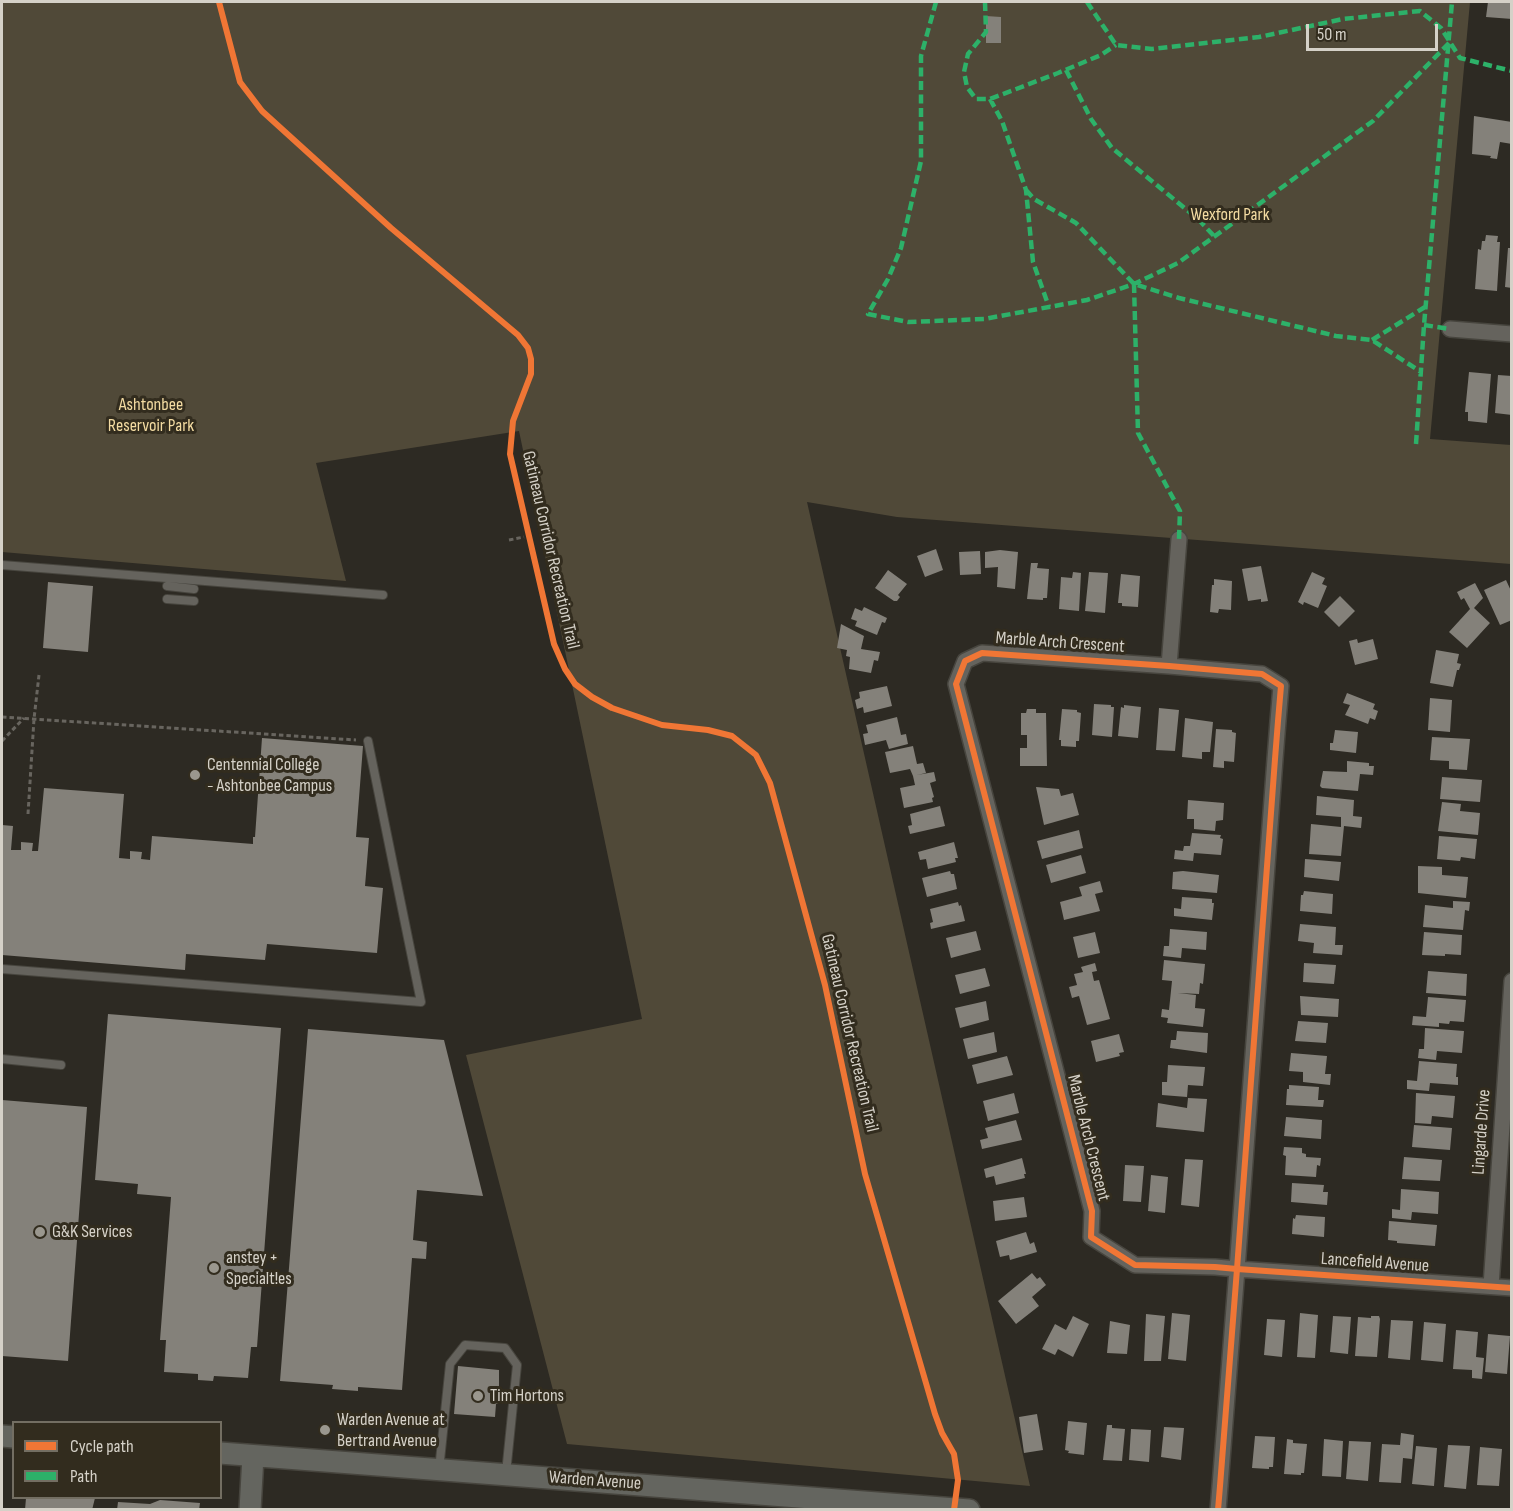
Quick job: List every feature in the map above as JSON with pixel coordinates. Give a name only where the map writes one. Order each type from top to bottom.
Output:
[{"type":"main road","name":"Warden Avenue","points":[[222,1453],[969,1509]]},
{"type":"main road","points":[[250,1509],[253,1456]]},
{"type":"street","points":[[1450,329],[1512,334]]},
{"type":"street","points":[[1170,666],[1179,539]]},
{"type":"street","name":"Marble Arch Crescent","points":[[1218,1509],[1237,1269],[1281,686],[1262,674],[982,653],[964,661],[956,684],[1092,1211],[1091,1237],[1136,1265],[1237,1269]]},
{"type":"street","name":"Lingarde Drive","points":[[1491,1286],[1512,981]]},
{"type":"street","points":[[1496,1202],[1512,1187]]},
{"type":"street","name":"Lancefield Avenue","points":[[1237,1269],[1512,1288]]},
{"type":"lane","points":[[2,565],[195,585],[383,595]]},
{"type":"lane","points":[[166,599],[194,601]]},
{"type":"lane","points":[[2,969],[421,1002],[368,741]]},
{"type":"lane","points":[[2,1059],[61,1065]]},
{"type":"lane","points":[[439,1470],[450,1364],[465,1345],[505,1348],[517,1365],[506,1475]]},
{"type":"path","points":[[509,540],[524,537]]},
{"type":"path","points":[[28,814],[39,675]]},
{"type":"path","points":[[2,717],[368,741]]},
{"type":"path","points":[[2,741],[24,718]]},
{"type":"green space","points":[[2,2],[1470,2],[1430,439],[1511,445],[1511,564],[897,517],[807,502],[1030,1486],[567,1444],[466,1055],[642,1019],[519,431],[316,463],[346,581],[2,552]]},
{"type":"building","points":[[1488,2],[1512,2],[1512,19],[1486,17]]},
{"type":"building","points":[[986,16],[1001,17],[1001,43],[986,43]]},
{"type":"building","points":[[1474,116],[1512,122],[1512,144],[1500,142],[1497,159],[1472,154]]},
{"type":"building","points":[[1486,235],[1498,236],[1497,242],[1500,242],[1497,291],[1475,289],[1478,249],[1481,250],[1482,241],[1485,241]]},
{"type":"building","points":[[1508,248],[1512,248],[1512,288],[1505,287]]},
{"type":"building","points":[[1469,372],[1491,374],[1487,423],[1468,421],[1468,412],[1465,412]]},
{"type":"building","points":[[1498,375],[1512,376],[1512,415],[1495,413]]},
{"type":"building","points":[[936,549],[943,570],[925,577],[917,556]]},
{"type":"building","points":[[1000,550],[1018,552],[1015,589],[997,587],[998,567],[985,568],[985,552]]},
{"type":"building","points":[[980,551],[981,574],[960,575],[959,552]]},
{"type":"building","points":[[1031,563],[1038,563],[1037,568],[1049,569],[1047,598],[1043,600],[1027,599]]},
{"type":"building","points":[[1261,566],[1268,601],[1261,602],[1261,599],[1248,601],[1242,569]]},
{"type":"building","points":[[888,570],[907,584],[898,595],[900,597],[897,601],[875,588]]},
{"type":"building","points":[[1073,572],[1081,573],[1079,611],[1059,609],[1061,577],[1072,578]]},
{"type":"building","points":[[1089,572],[1108,573],[1105,613],[1085,611]]},
{"type":"building","points":[[1312,572],[1325,578],[1322,584],[1327,586],[1318,608],[1298,602]]},
{"type":"building","points":[[1121,574],[1140,576],[1138,607],[1122,606],[1122,603],[1118,603]]},
{"type":"building","points":[[1214,579],[1232,581],[1231,610],[1219,609],[1218,613],[1210,612]]},
{"type":"building","points":[[1506,580],[1512,593],[1512,620],[1500,625],[1484,590]]},
{"type":"building","points":[[48,582],[93,586],[88,652],[43,648]]},
{"type":"building","points":[[1475,583],[1483,598],[1474,608],[1490,623],[1467,648],[1449,632],[1470,609],[1464,598],[1461,600],[1457,592]]},
{"type":"building","points":[[1340,596],[1355,611],[1339,627],[1324,612]]},
{"type":"building","points":[[864,607],[887,618],[885,623],[882,622],[877,635],[855,626],[857,621],[851,619],[855,608],[862,611]]},
{"type":"building","points":[[841,624],[864,636],[861,649],[880,652],[878,661],[874,660],[871,673],[849,669],[850,657],[846,656],[847,650],[837,648]]},
{"type":"building","points":[[1357,639],[1358,643],[1373,639],[1378,659],[1355,665],[1349,641]]},
{"type":"building","points":[[1436,650],[1459,654],[1457,663],[1461,664],[1457,670],[1453,687],[1430,683]]},
{"type":"building","points":[[887,686],[892,706],[864,713],[863,707],[857,709],[855,700],[860,698],[859,692]]},
{"type":"building","points":[[1347,693],[1375,704],[1373,709],[1378,711],[1375,720],[1370,718],[1368,724],[1345,715],[1350,705],[1343,703]]},
{"type":"building","points":[[1430,698],[1452,700],[1450,732],[1428,730]]},
{"type":"building","points":[[1094,704],[1114,707],[1112,737],[1092,735]]},
{"type":"building","points":[[1124,705],[1141,707],[1138,738],[1118,736],[1121,707],[1124,708]]},
{"type":"building","points":[[1159,708],[1179,710],[1175,751],[1156,750]]},
{"type":"building","points":[[1027,709],[1036,709],[1036,713],[1046,713],[1047,766],[1020,766],[1020,748],[1027,748],[1027,735],[1021,735],[1021,713],[1026,713]]},
{"type":"building","points":[[1062,709],[1077,710],[1081,713],[1079,741],[1076,741],[1076,747],[1061,746],[1061,740],[1059,740]]},
{"type":"building","points":[[897,717],[901,735],[906,734],[908,744],[889,749],[886,740],[865,745],[863,734],[868,733],[866,725]]},
{"type":"building","points":[[1185,718],[1213,722],[1210,752],[1202,752],[1202,759],[1182,757]]},
{"type":"building","points":[[1216,729],[1232,730],[1236,733],[1234,762],[1224,761],[1224,768],[1213,767]]},
{"type":"building","points":[[1335,730],[1358,732],[1356,753],[1330,750]]},
{"type":"building","points":[[1432,737],[1470,739],[1467,770],[1449,769],[1449,761],[1430,760]]},
{"type":"building","points":[[262,738],[363,746],[356,837],[369,838],[365,886],[383,888],[377,953],[267,944],[265,960],[186,954],[185,970],[2,955],[2,825],[13,826],[11,850],[21,850],[21,842],[33,843],[32,851],[38,851],[44,788],[124,794],[119,858],[130,859],[130,851],[142,852],[141,859],[150,860],[152,836],[253,844]]},
{"type":"building","points":[[913,746],[917,764],[923,763],[926,773],[917,775],[934,772],[936,781],[930,783],[934,797],[933,802],[904,808],[900,788],[915,785],[913,776],[910,769],[890,773],[885,752]]},
{"type":"building","points":[[1347,761],[1369,763],[1369,766],[1374,766],[1373,775],[1360,774],[1358,791],[1320,786],[1323,771],[1347,772]]},
{"type":"building","points":[[1442,777],[1482,780],[1480,802],[1440,799]]},
{"type":"building","points":[[1036,787],[1059,789],[1061,796],[1073,793],[1079,815],[1044,825]]},
{"type":"building","points":[[1317,796],[1354,800],[1353,816],[1362,817],[1361,828],[1344,826],[1341,856],[1309,854],[1311,824],[1341,827],[1341,817],[1316,815]]},
{"type":"building","points":[[1188,800],[1224,803],[1223,820],[1216,821],[1215,831],[1194,829],[1194,819],[1187,819]]},
{"type":"building","points":[[1442,802],[1461,804],[1460,811],[1480,813],[1478,835],[1438,831]]},
{"type":"building","points":[[940,806],[945,826],[910,834],[908,826],[912,825],[910,814]]},
{"type":"building","points":[[1079,830],[1083,848],[1042,859],[1037,841]]},
{"type":"building","points":[[1192,833],[1221,835],[1220,838],[1223,839],[1221,855],[1194,853],[1193,861],[1174,859],[1175,850],[1183,851],[1184,846],[1190,846]]},
{"type":"building","points":[[1439,836],[1477,839],[1475,859],[1461,857],[1460,861],[1437,859]]},
{"type":"building","points":[[954,842],[958,858],[955,858],[956,862],[928,869],[926,859],[920,860],[918,852]]},
{"type":"building","points":[[1081,855],[1086,873],[1051,883],[1046,865]]},
{"type":"building","points":[[1305,859],[1341,862],[1339,881],[1304,877]]},
{"type":"building","points":[[1418,866],[1442,867],[1442,875],[1468,877],[1466,898],[1418,893]]},
{"type":"building","points":[[950,871],[954,874],[957,889],[927,897],[922,878]]},
{"type":"building","points":[[1173,872],[1219,875],[1217,893],[1172,889]]},
{"type":"building","points":[[1100,881],[1103,892],[1095,894],[1100,911],[1064,920],[1060,902],[1082,896],[1079,887]]},
{"type":"building","points":[[1304,891],[1333,894],[1332,914],[1300,911],[1301,895]]},
{"type":"building","points":[[1182,897],[1212,899],[1214,903],[1212,920],[1174,916],[1174,908],[1181,909]]},
{"type":"building","points":[[1453,901],[1470,902],[1469,911],[1465,910],[1463,930],[1423,927],[1425,905],[1453,908]]},
{"type":"building","points":[[958,902],[965,921],[931,929],[930,923],[933,922],[930,909]]},
{"type":"building","points":[[1300,924],[1336,927],[1335,945],[1343,945],[1342,955],[1313,953],[1314,943],[1298,941]]},
{"type":"building","points":[[1170,929],[1207,932],[1206,950],[1182,948],[1181,958],[1163,956],[1164,946],[1169,946]]},
{"type":"building","points":[[976,931],[981,950],[951,958],[946,938]]},
{"type":"building","points":[[1095,932],[1100,953],[1078,958],[1073,937]]},
{"type":"building","points":[[1424,932],[1462,935],[1461,955],[1422,955]]},
{"type":"building","points":[[1164,960],[1205,964],[1203,984],[1200,983],[1199,994],[1178,993],[1196,995],[1195,1008],[1205,1009],[1203,1027],[1167,1023],[1168,1018],[1161,1017],[1162,1009],[1169,1010],[1172,981],[1162,980]]},
{"type":"building","points":[[1095,963],[1097,971],[1092,972],[1094,981],[1099,980],[1110,1019],[1087,1025],[1079,996],[1072,998],[1069,987],[1077,985],[1074,974],[1083,972],[1081,967]]},
{"type":"building","points":[[1304,963],[1336,965],[1334,984],[1303,982]]},
{"type":"building","points":[[985,968],[990,986],[960,994],[955,975]]},
{"type":"building","points":[[1428,971],[1467,974],[1466,996],[1426,993]]},
{"type":"building","points":[[1300,996],[1339,999],[1338,1017],[1301,1015]]},
{"type":"building","points":[[1428,997],[1466,1000],[1464,1022],[1439,1023],[1439,1027],[1412,1025],[1413,1016],[1426,1017]]},
{"type":"building","points":[[986,1001],[989,1020],[960,1028],[955,1008]]},
{"type":"building","name":"anstey + Specialt!es","points":[[108,1014],[281,1028],[257,1347],[251,1347],[248,1378],[214,1376],[213,1381],[198,1380],[198,1374],[164,1372],[166,1340],[160,1340],[171,1197],[137,1194],[138,1184],[95,1180]]},
{"type":"building","points":[[1298,1021],[1328,1023],[1326,1043],[1295,1041]]},
{"type":"building","points":[[1425,1028],[1464,1031],[1462,1053],[1437,1051],[1436,1060],[1418,1058],[1419,1049],[1424,1049]]},
{"type":"building","points":[[308,1029],[444,1040],[483,1196],[417,1190],[413,1240],[427,1242],[426,1259],[412,1258],[402,1390],[358,1387],[358,1391],[332,1389],[333,1385],[280,1381]]},
{"type":"building","points":[[1177,1031],[1208,1033],[1207,1053],[1170,1048],[1171,1040],[1176,1040]]},
{"type":"building","points":[[994,1032],[997,1052],[968,1059],[963,1039]]},
{"type":"building","points":[[1119,1034],[1124,1052],[1119,1053],[1120,1056],[1096,1062],[1091,1041]]},
{"type":"building","points":[[1291,1053],[1327,1056],[1325,1074],[1331,1074],[1330,1085],[1303,1082],[1303,1072],[1289,1071]]},
{"type":"building","points":[[1007,1056],[1013,1075],[977,1084],[972,1065]]},
{"type":"building","points":[[1419,1061],[1457,1064],[1458,1085],[1430,1083],[1429,1091],[1407,1089],[1407,1080],[1417,1081]]},
{"type":"building","points":[[1168,1065],[1205,1067],[1203,1086],[1188,1085],[1187,1097],[1162,1095],[1162,1082],[1167,1082]]},
{"type":"building","points":[[1289,1085],[1319,1087],[1318,1100],[1324,1100],[1323,1107],[1286,1105]]},
{"type":"building","points":[[1014,1093],[1019,1113],[988,1121],[983,1101]]},
{"type":"building","points":[[1416,1093],[1455,1096],[1453,1118],[1432,1116],[1431,1124],[1415,1123]]},
{"type":"building","points":[[1188,1098],[1207,1099],[1204,1132],[1156,1127],[1158,1103],[1187,1108]]},
{"type":"building","name":"G&K Services","points":[[2,1100],[87,1107],[68,1361],[2,1356]]},
{"type":"building","points":[[1286,1117],[1322,1120],[1321,1139],[1284,1136]]},
{"type":"building","points":[[1016,1120],[1022,1140],[982,1149],[980,1140],[988,1138],[985,1128]]},
{"type":"building","points":[[1414,1125],[1452,1128],[1450,1150],[1412,1147]]},
{"type":"building","points":[[1284,1147],[1302,1148],[1302,1153],[1306,1154],[1306,1157],[1321,1158],[1320,1166],[1317,1165],[1316,1177],[1285,1175]]},
{"type":"building","points":[[1404,1157],[1442,1160],[1440,1181],[1402,1179]]},
{"type":"building","points":[[1022,1158],[1025,1178],[996,1185],[994,1176],[986,1178],[984,1169]]},
{"type":"building","points":[[1185,1159],[1203,1160],[1199,1207],[1181,1205]]},
{"type":"building","points":[[1125,1165],[1144,1166],[1141,1202],[1123,1201]]},
{"type":"building","points":[[1151,1175],[1168,1177],[1165,1213],[1148,1211]]},
{"type":"building","points":[[1292,1183],[1324,1185],[1323,1192],[1328,1192],[1327,1205],[1291,1202]]},
{"type":"building","points":[[1401,1189],[1439,1192],[1438,1214],[1412,1212],[1411,1220],[1392,1218],[1392,1209],[1400,1210]]},
{"type":"building","points":[[1024,1197],[1027,1217],[995,1221],[993,1201]]},
{"type":"building","points":[[1296,1215],[1325,1217],[1324,1237],[1292,1234],[1293,1218],[1295,1219]]},
{"type":"building","points":[[1389,1221],[1437,1225],[1435,1246],[1397,1243],[1397,1241],[1388,1240]]},
{"type":"building","points":[[1026,1232],[1030,1244],[1034,1242],[1037,1252],[1010,1260],[1009,1255],[1000,1257],[996,1241]]},
{"type":"building","points":[[1032,1273],[1037,1279],[1040,1277],[1046,1285],[1032,1297],[1039,1306],[1016,1324],[998,1301]]},
{"type":"building","points":[[1172,1313],[1190,1315],[1186,1361],[1168,1359]]},
{"type":"building","points":[[1300,1313],[1318,1315],[1315,1358],[1297,1357]]},
{"type":"building","points":[[1146,1314],[1165,1316],[1161,1361],[1144,1361]]},
{"type":"building","points":[[1073,1316],[1089,1324],[1073,1357],[1058,1349],[1055,1355],[1042,1349],[1055,1324],[1066,1330]]},
{"type":"building","points":[[1333,1316],[1351,1317],[1348,1354],[1330,1352]]},
{"type":"building","points":[[1371,1316],[1379,1316],[1380,1319],[1377,1357],[1355,1356],[1358,1317],[1371,1318]]},
{"type":"building","points":[[1267,1319],[1285,1320],[1282,1357],[1264,1355]]},
{"type":"building","points":[[1391,1320],[1413,1321],[1410,1360],[1388,1358]]},
{"type":"building","points":[[1110,1321],[1130,1325],[1127,1354],[1107,1353]]},
{"type":"building","points":[[1424,1322],[1446,1324],[1443,1362],[1421,1360]]},
{"type":"building","points":[[1456,1330],[1478,1332],[1476,1357],[1484,1358],[1482,1379],[1472,1378],[1472,1370],[1453,1369]]},
{"type":"building","points":[[1488,1334],[1510,1336],[1507,1374],[1485,1372]]},
{"type":"building","name":"Tim Hortons","points":[[458,1366],[499,1370],[499,1404],[496,1404],[495,1417],[454,1414]]},
{"type":"building","points":[[1037,1414],[1043,1450],[1024,1453],[1019,1417]]},
{"type":"building","points":[[1068,1421],[1087,1423],[1084,1455],[1068,1453],[1069,1451],[1065,1450]]},
{"type":"building","points":[[1107,1425],[1112,1425],[1112,1428],[1125,1429],[1122,1461],[1103,1460]]},
{"type":"building","points":[[1164,1427],[1184,1428],[1181,1460],[1161,1457]]},
{"type":"building","points":[[1131,1429],[1151,1430],[1149,1462],[1129,1460]]},
{"type":"building","points":[[1401,1433],[1414,1435],[1412,1459],[1403,1458],[1401,1483],[1379,1482],[1382,1444],[1400,1445]]},
{"type":"building","points":[[1255,1436],[1275,1437],[1273,1467],[1269,1469],[1252,1468]]},
{"type":"building","points":[[1287,1439],[1293,1440],[1293,1443],[1307,1444],[1304,1473],[1301,1475],[1284,1474]]},
{"type":"building","points":[[1324,1439],[1343,1441],[1341,1477],[1322,1476]]},
{"type":"building","points":[[1349,1441],[1371,1442],[1368,1481],[1346,1479]]},
{"type":"building","points":[[1448,1445],[1470,1446],[1466,1489],[1444,1487]]},
{"type":"building","points":[[1416,1446],[1437,1448],[1434,1486],[1412,1484]]},
{"type":"building","points":[[1480,1447],[1502,1449],[1499,1486],[1477,1485]]},
{"type":"building","points":[[26,1499],[95,1499],[92,1510],[25,1510]]},
{"type":"building","points":[[160,1500],[200,1503],[199,1510],[117,1510],[118,1502],[150,1504]]},
{"type":"marked path","points":[[936,2],[921,56],[921,161],[901,248],[888,279],[868,314],[908,322],[984,319],[1087,300],[1134,284],[1178,263],[1373,121],[1449,43]]},
{"type":"marked path","points":[[985,2],[986,32],[968,54],[964,72],[967,87],[976,99],[990,99],[1058,73],[1101,55],[1116,45]]},
{"type":"marked path","points":[[1087,2],[1116,45],[1152,49],[1259,37],[1343,19],[1420,11],[1441,28],[1460,58],[1512,71]]},
{"type":"marked path","points":[[1416,444],[1452,2]]},
{"type":"marked path","points":[[1066,70],[1091,119],[1112,148],[1199,220],[1214,236]]},
{"type":"marked path","points":[[990,99],[1002,121],[1026,190],[1033,262],[1049,307]]},
{"type":"marked path","points":[[1026,190],[1034,199],[1076,223],[1134,284],[1179,298],[1336,336],[1372,340],[1421,372]]},
{"type":"marked path","points":[[1134,284],[1138,433],[1180,511],[1179,539]]},
{"type":"marked path","points":[[1372,340],[1425,307]]},
{"type":"marked path","points":[[1424,325],[1450,329]]},
{"type":"cycle path","name":"Gatineau Corridor Recreation Trail","points":[[219,2],[240,82],[262,111],[391,228],[518,335],[528,348],[531,374],[513,421],[510,454],[554,644],[565,669],[575,684],[612,708],[662,725],[708,730],[732,736],[756,755],[770,783],[825,985],[865,1174],[935,1414],[942,1433],[954,1454],[958,1480],[954,1510]]},
{"type":"cycle path","points":[[1218,1510],[1237,1269],[1281,686],[1262,674],[1169,666],[982,653],[965,661],[956,684],[1092,1211],[1091,1237],[1135,1265],[1215,1267],[1237,1269],[1512,1288]]},
{"type":"place","name":"Centennial College - Ashtonbee Campus","points":[[195,775]]},
{"type":"place","name":"G&K Services","points":[[40,1232]]},
{"type":"place","name":"anstey + Specialt!es","points":[[214,1268]]},
{"type":"place","name":"Tim Hortons","points":[[478,1396]]},
{"type":"place","name":"Warden Avenue at Bertrand Avenue","points":[[325,1430]]},
{"type":"park label","name":"Wexford Park","points":[[1230,215]]},
{"type":"park label","name":"Ashtonbee Reservoir Park","points":[[151,415]]}]
